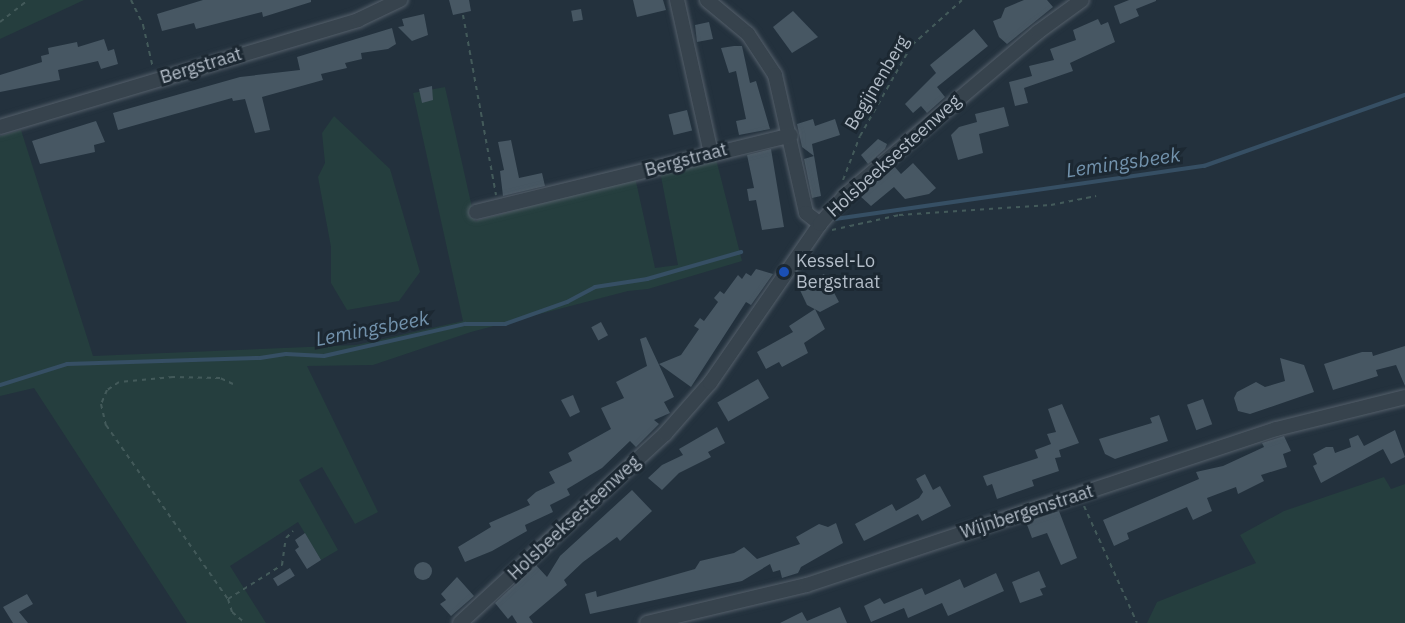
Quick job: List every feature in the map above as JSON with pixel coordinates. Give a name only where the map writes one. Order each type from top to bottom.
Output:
[{"type":"street","name":"Bergstraat","points":[[0,127],[358,20],[400,0]]},
{"type":"street","points":[[677,0],[711,153]]},
{"type":"street","points":[[707,0],[748,34],[763,53],[775,75],[791,135],[806,213],[819,224]]},
{"type":"street","name":"Holsbeeksesteenweg","points":[[460,623],[665,434],[735,349],[819,224],[844,196],[1038,32],[1082,0]]},
{"type":"street","name":"Bergstraat","points":[[476,212],[791,135]]},
{"type":"street","name":"Wijnbergenstraat","points":[[647,623],[807,585],[1276,429],[1405,397]]},
{"type":"path","points":[[0,22],[28,0]]},
{"type":"path","points":[[131,0],[142,25],[156,80]]},
{"type":"path","name":"Begijnenberg","points":[[844,196],[843,178],[860,136],[912,45],[962,0]]},
{"type":"path","points":[[463,15],[498,207]]},
{"type":"path","points":[[819,224],[832,230],[899,215],[1051,205],[1096,196]]},
{"type":"path","points":[[233,384],[220,378],[173,376],[118,382],[107,390],[101,404],[106,425],[228,598],[232,612],[245,623]]},
{"type":"path","points":[[1079,495],[1137,623]]},
{"type":"path","points":[[228,598],[282,565],[286,538],[293,531]]},
{"type":"green space","points":[[0,0],[84,0],[0,39]]},
{"type":"green space","points":[[445,87],[475,221],[520,209],[519,205],[635,177],[655,268],[678,265],[660,171],[715,155],[742,261],[648,289],[628,291],[471,332],[373,365],[307,366],[378,512],[355,524],[322,467],[299,480],[338,550],[321,560],[298,522],[230,566],[266,623],[187,623],[34,388],[0,396],[0,136],[21,130],[93,356],[356,345],[463,321],[413,93]]},
{"type":"green space","points":[[334,116],[390,169],[420,272],[399,301],[347,310],[331,283],[331,247],[318,177],[325,163],[322,133]]},
{"type":"green space","points":[[1384,477],[1391,489],[1405,484],[1405,623],[1147,623],[1157,602],[1256,563],[1240,535],[1284,511]]},
{"type":"building","points":[[203,0],[311,0],[311,2],[263,17],[262,12],[196,29],[194,23],[162,31],[157,14]]},
{"type":"building","points":[[449,0],[469,0],[471,11],[453,15]]},
{"type":"building","points":[[633,0],[663,0],[666,10],[637,17]]},
{"type":"building","points":[[1024,0],[1047,0],[1053,7],[1007,44],[999,37],[993,21],[1001,18],[1005,8]]},
{"type":"building","points":[[1129,0],[1156,1],[1136,9],[1139,16],[1120,24],[1114,6]]},
{"type":"building","points":[[581,9],[583,20],[573,22],[571,11]]},
{"type":"building","points":[[793,11],[818,37],[792,53],[773,27]]},
{"type":"building","points":[[424,14],[428,35],[412,41],[398,27],[404,26],[402,19]]},
{"type":"building","points":[[1098,19],[1101,25],[1108,22],[1115,42],[1070,63],[1073,71],[1024,88],[1028,103],[1015,106],[1009,82],[1032,76],[1029,66],[1054,60],[1050,49],[1076,40],[1073,30]]},
{"type":"building","points":[[709,22],[713,39],[697,42],[695,25]]},
{"type":"building","points":[[392,28],[396,44],[388,49],[361,53],[362,59],[345,63],[347,68],[321,74],[323,80],[262,97],[270,130],[255,133],[245,99],[233,101],[232,98],[118,130],[113,113],[240,77],[300,70],[297,57]]},
{"type":"building","points":[[974,29],[988,46],[937,87],[945,97],[927,113],[921,106],[913,113],[905,104],[936,73],[930,65]]},
{"type":"building","points":[[104,39],[108,51],[114,49],[118,64],[101,69],[98,61],[58,70],[60,80],[0,92],[0,75],[42,62],[41,56],[49,54],[48,48],[77,42],[78,47]]},
{"type":"building","points":[[742,46],[750,83],[756,81],[770,129],[739,135],[736,121],[746,119],[736,71],[729,73],[721,48]]},
{"type":"building","points":[[432,86],[433,100],[422,103],[419,89]]},
{"type":"building","points":[[1004,107],[1009,126],[979,134],[983,153],[958,160],[951,135],[959,127],[977,122],[975,114]]},
{"type":"building","points":[[687,110],[692,130],[674,135],[669,115]]},
{"type":"building","points":[[813,119],[815,126],[835,119],[840,135],[812,144],[821,196],[812,198],[804,159],[814,156],[802,147],[797,124]]},
{"type":"building","points":[[96,121],[105,142],[94,145],[95,152],[40,164],[32,141]]},
{"type":"building","points":[[878,139],[887,144],[885,149],[868,164],[861,155]]},
{"type":"building","points":[[511,140],[519,178],[542,173],[545,186],[503,196],[500,171],[504,170],[498,142]]},
{"type":"building","points":[[771,149],[784,227],[762,230],[756,200],[749,201],[747,189],[754,188],[747,155]]},
{"type":"building","points":[[913,163],[936,188],[929,194],[905,199],[894,187],[871,206],[860,196],[894,166],[901,174]]},
{"type":"building","points":[[756,269],[773,274],[751,305],[746,302],[691,387],[659,364],[681,355],[699,329],[694,326],[700,318],[704,321],[718,302],[714,298],[720,291],[724,294],[738,275],[742,279],[746,273],[751,276]]},
{"type":"building","points":[[824,274],[839,302],[820,312],[807,305],[799,288]]},
{"type":"building","points":[[815,309],[825,329],[804,343],[808,353],[782,367],[779,362],[766,369],[757,352],[793,332],[789,326]]},
{"type":"building","points":[[601,322],[608,335],[598,340],[591,327]]},
{"type":"building","points":[[646,337],[674,397],[664,402],[670,413],[654,420],[659,424],[636,447],[630,441],[602,468],[567,489],[570,495],[550,505],[553,512],[525,525],[527,531],[492,551],[465,562],[458,547],[491,527],[489,523],[530,505],[527,500],[536,492],[555,483],[549,472],[572,461],[568,453],[611,429],[601,408],[624,398],[616,382],[647,366],[640,339]]},
{"type":"building","points":[[1405,346],[1405,386],[1396,365],[1376,370],[1378,376],[1333,390],[1324,364],[1362,352],[1372,352],[1373,356]]},
{"type":"building","points":[[1280,358],[1304,365],[1314,392],[1250,414],[1238,411],[1234,398],[1237,392],[1256,382],[1265,387],[1285,381]]},
{"type":"building","points":[[758,379],[769,398],[728,422],[717,402]]},
{"type":"building","points":[[573,395],[580,412],[570,417],[561,400]]},
{"type":"building","points":[[1203,399],[1212,424],[1196,430],[1187,405]]},
{"type":"building","points":[[1062,404],[1079,443],[1059,450],[1061,457],[1055,458],[1059,471],[1032,480],[1034,486],[997,499],[992,484],[987,486],[983,476],[1038,458],[1035,450],[1051,444],[1047,434],[1056,432],[1048,409]]},
{"type":"building","points":[[1159,415],[1168,441],[1115,459],[1105,454],[1099,439],[1152,423],[1150,418]]},
{"type":"building","points":[[717,427],[725,443],[708,452],[711,457],[679,473],[662,490],[648,478],[662,465],[683,455],[679,449]]},
{"type":"building","points":[[1395,430],[1405,457],[1391,464],[1383,449],[1321,483],[1313,466],[1317,464],[1313,454],[1326,447],[1333,447],[1335,453],[1351,447],[1349,439],[1358,435],[1364,446]]},
{"type":"building","points":[[1284,436],[1291,451],[1283,454],[1287,467],[1261,475],[1264,481],[1238,494],[1236,487],[1207,498],[1212,511],[1193,520],[1187,507],[1127,533],[1129,539],[1114,546],[1103,520],[1199,479],[1196,472],[1223,466],[1264,447],[1262,443]]},
{"type":"building","points":[[925,474],[933,490],[940,486],[951,506],[922,521],[918,514],[864,541],[855,524],[892,504],[896,511],[919,498],[923,492],[916,479]]},
{"type":"building","points":[[632,490],[652,511],[620,541],[617,537],[583,562],[564,580],[567,585],[529,617],[533,623],[517,623],[512,615],[508,619],[495,603],[536,565],[547,577],[560,556]]},
{"type":"building","points":[[1059,511],[1077,558],[1061,565],[1047,533],[1032,538],[1026,522]]},
{"type":"building","points":[[836,523],[843,543],[801,567],[798,573],[782,578],[780,570],[773,572],[770,564],[742,581],[590,614],[585,594],[596,591],[597,597],[695,569],[700,561],[734,553],[744,547],[757,559],[800,544],[796,537],[819,524],[828,527]]},
{"type":"building","points":[[305,533],[321,560],[307,569],[295,550],[299,547],[295,540]]},
{"type":"building","points":[[423,562],[429,565],[432,571],[429,577],[423,580],[417,577],[414,571],[417,565]]},
{"type":"building","points":[[290,568],[295,576],[278,586],[273,579]]},
{"type":"building","points":[[1039,571],[1046,587],[1040,589],[1043,595],[1020,603],[1012,582]]},
{"type":"building","points":[[996,573],[1004,591],[948,616],[942,603],[908,618],[904,608],[871,622],[864,606],[880,598],[884,604],[922,588],[925,595],[960,579],[964,588]]},
{"type":"building","points":[[457,577],[474,596],[451,616],[440,604],[446,600],[441,594]]},
{"type":"building","points":[[27,594],[33,604],[19,612],[28,623],[13,623],[3,607]]},
{"type":"building","points":[[840,607],[847,623],[780,623],[802,612],[807,621]]},
{"type":"waterway","name":"Lemingsbeek","points":[[835,219],[1204,166],[1405,95]]},
{"type":"waterway","name":"Lemingsbeek","points":[[0,385],[67,364],[260,358],[286,354],[324,356],[465,324],[505,324],[567,302],[595,287],[647,279],[741,252]]},
{"type":"place","name":"Kessel-Lo Bergstraat","points":[[784,272]]}]
